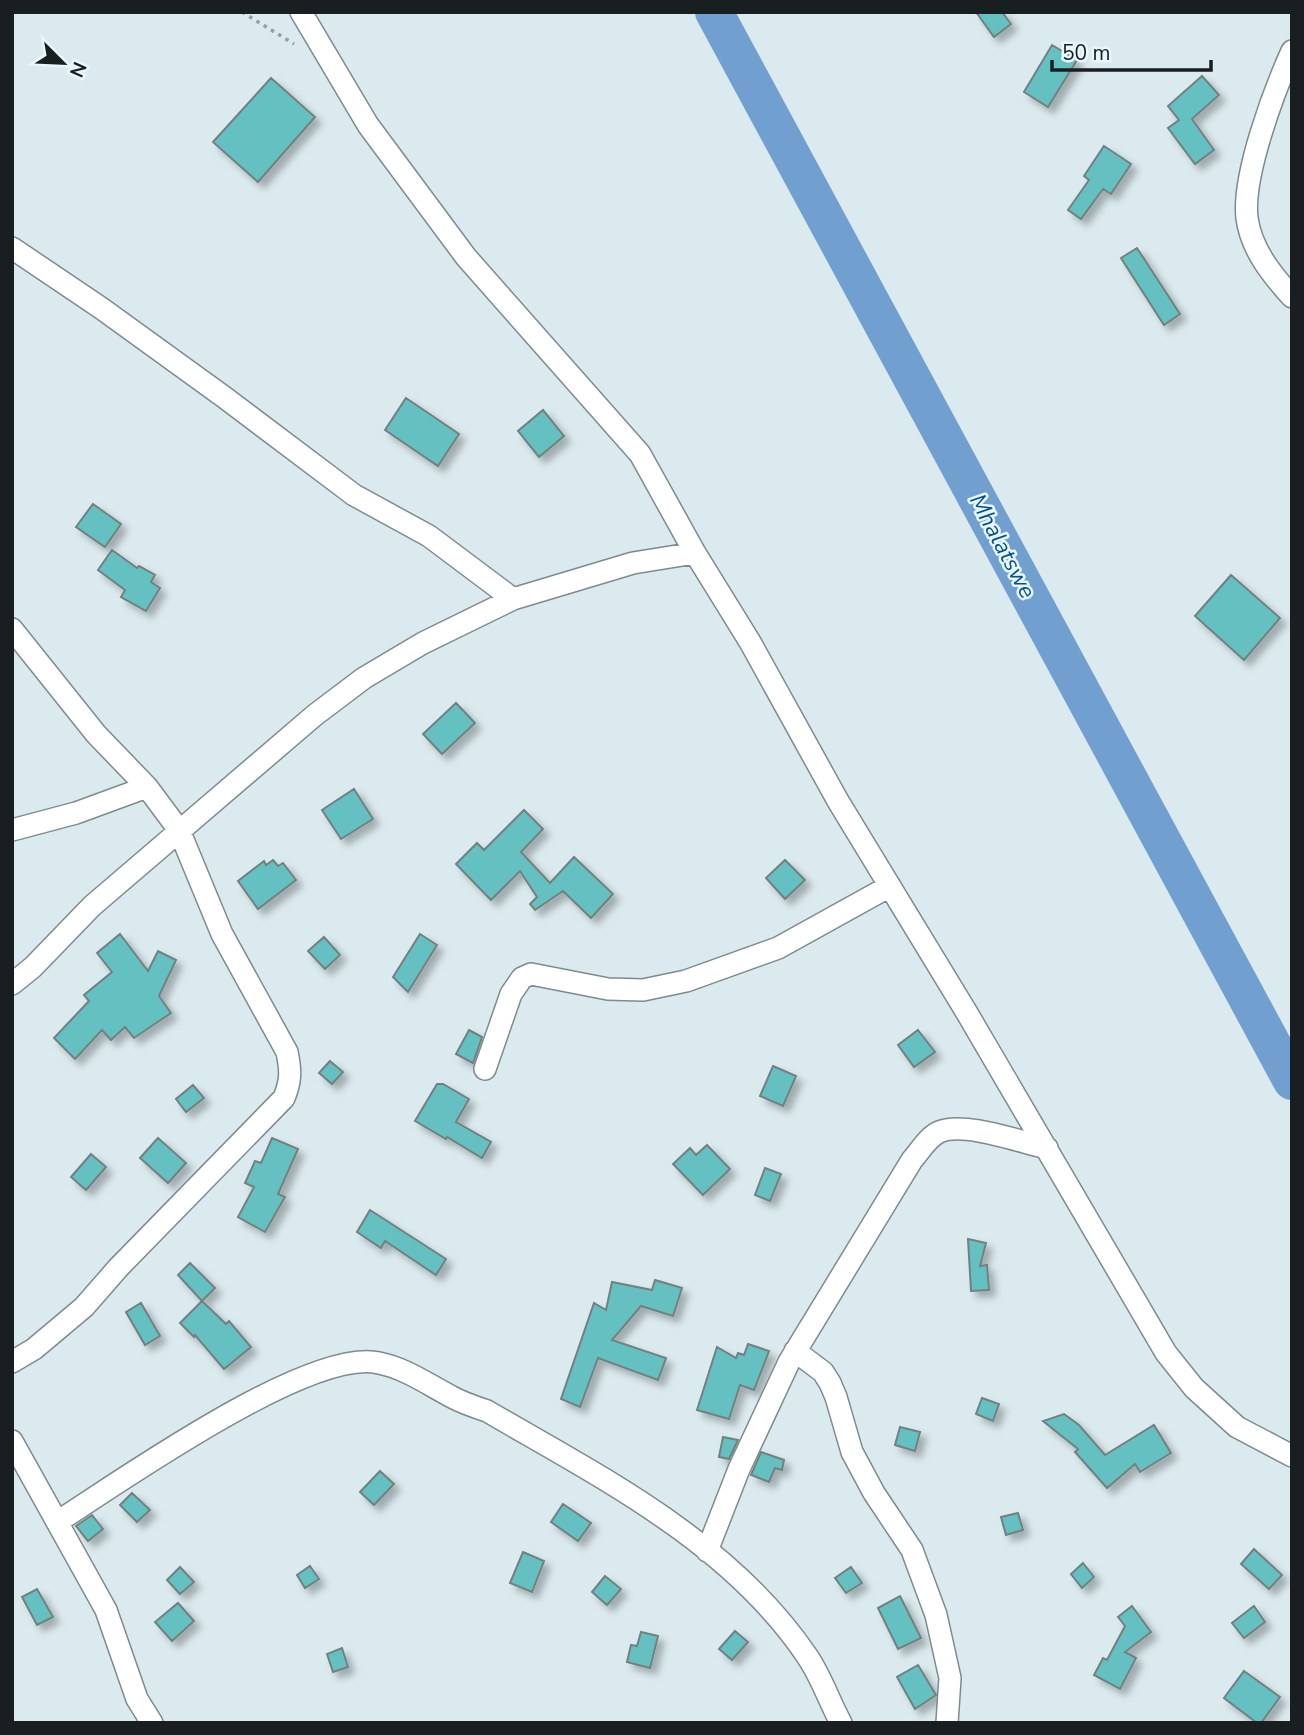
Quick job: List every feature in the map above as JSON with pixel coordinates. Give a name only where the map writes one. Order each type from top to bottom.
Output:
[{"type":"street","points":[[301,12],[368,125],[466,257],[640,454],[695,553],[750,642],[838,801],[1166,1353],[1194,1388],[1237,1427],[1292,1456]]},
{"type":"street","points":[[1292,51],[1258,146],[1248,188],[1247,219],[1256,248],[1273,275],[1292,297]]},
{"type":"street","points":[[12,248],[224,397],[354,495],[429,536],[513,599]]},
{"type":"street","points":[[12,984],[33,967],[92,906],[179,830],[315,715],[364,678],[423,643],[513,599],[633,563],[695,553]]},
{"type":"street","points":[[12,629],[96,734],[147,787],[179,830],[222,934],[287,1052],[292,1072],[284,1098],[118,1268],[84,1307],[34,1349],[12,1362]]},
{"type":"street","points":[[12,830],[76,813],[147,787]]},
{"type":"street","points":[[485,1069],[511,994],[522,978],[531,974],[608,989],[643,990],[686,981],[778,948],[890,886]]},
{"type":"street","points":[[707,1551],[738,1469],[795,1351],[912,1160],[939,1132],[958,1129],[1046,1148]]},
{"type":"street","points":[[795,1351],[823,1372],[836,1397],[852,1452],[874,1493],[912,1550],[936,1615],[950,1678],[947,1723]]},
{"type":"street","points":[[57,1522],[243,1405],[309,1376],[357,1361],[378,1362],[486,1411],[660,1514],[707,1551],[769,1607],[808,1658],[841,1723]]},
{"type":"street","points":[[12,1441],[106,1610],[137,1699],[152,1723]]},
{"type":"path","points":[[242,12],[300,47]]},
{"type":"building","points":[[976,12],[1002,12],[1011,24],[994,37]]},
{"type":"building","points":[[1052,45],[1077,60],[1048,107],[1024,92]]},
{"type":"building","points":[[1202,76],[1219,95],[1192,119],[1214,150],[1195,164],[1168,128],[1179,120],[1168,106]]},
{"type":"building","points":[[271,78],[315,117],[258,182],[213,142]]},
{"type":"building","points":[[1104,146],[1131,164],[1111,194],[1103,189],[1081,219],[1068,210],[1089,180],[1084,176]]},
{"type":"building","points":[[1137,248],[1180,314],[1164,325],[1121,258]]},
{"type":"building","points":[[406,398],[459,434],[438,466],[385,430]]},
{"type":"building","points":[[543,410],[564,436],[539,457],[518,431]]},
{"type":"building","points":[[93,504],[121,524],[105,547],[76,527]]},
{"type":"building","points":[[112,550],[137,568],[139,566],[155,575],[151,582],[160,588],[146,611],[121,597],[125,590],[98,570]]},
{"type":"building","points":[[1231,575],[1280,618],[1244,660],[1195,616]]},
{"type":"building","points":[[456,703],[475,723],[442,754],[423,734]]},
{"type":"building","points":[[354,789],[373,819],[341,839],[322,810]]},
{"type":"building","points":[[524,810],[543,829],[521,852],[550,883],[574,857],[613,894],[591,918],[563,891],[535,910],[530,904],[537,897],[520,871],[491,900],[456,864],[477,843],[484,850]]},
{"type":"building","points":[[273,860],[278,866],[283,863],[296,880],[258,909],[238,881],[264,861],[266,865]]},
{"type":"building","points":[[785,860],[805,880],[785,899],[766,878]]},
{"type":"building","points":[[120,934],[148,971],[158,951],[176,960],[159,996],[171,1013],[134,1038],[125,1027],[111,1040],[102,1030],[75,1059],[54,1038],[89,1001],[84,995],[112,972],[97,953]]},
{"type":"building","points":[[420,934],[437,945],[408,992],[393,977]]},
{"type":"building","points":[[324,937],[340,955],[325,969],[308,951]]},
{"type":"building","points":[[469,1030],[482,1037],[473,1063],[456,1054]]},
{"type":"building","points":[[918,1030],[935,1052],[914,1067],[898,1045]]},
{"type":"building","points":[[330,1061],[343,1072],[332,1084],[319,1073]]},
{"type":"building","points":[[773,1066],[796,1076],[783,1106],[760,1096]]},
{"type":"building","points":[[437,1084],[443,1084],[469,1099],[456,1122],[491,1142],[482,1158],[415,1121]]},
{"type":"building","points":[[193,1085],[204,1098],[186,1112],[176,1099]]},
{"type":"building","points":[[158,1138],[186,1163],[168,1183],[140,1158]]},
{"type":"building","points":[[272,1138],[298,1149],[278,1194],[285,1197],[265,1232],[238,1217],[254,1187],[245,1183],[255,1161],[261,1163]]},
{"type":"building","points":[[707,1145],[730,1169],[703,1195],[673,1164],[690,1148],[696,1155]]},
{"type":"building","points":[[91,1154],[106,1167],[86,1190],[71,1177]]},
{"type":"building","points":[[765,1168],[781,1174],[770,1201],[755,1195]]},
{"type":"building","points":[[370,1210],[446,1259],[436,1275],[385,1241],[381,1248],[357,1232]]},
{"type":"building","points":[[968,1239],[986,1243],[980,1266],[987,1265],[989,1290],[971,1291]]},
{"type":"building","points":[[190,1263],[215,1288],[202,1301],[178,1275]]},
{"type":"building","points":[[655,1280],[682,1288],[673,1316],[641,1306],[612,1340],[666,1358],[658,1380],[598,1358],[580,1407],[561,1399],[594,1303],[606,1310],[612,1282],[652,1290]]},
{"type":"building","points":[[202,1301],[226,1324],[229,1321],[251,1347],[224,1369],[195,1335],[194,1337],[180,1323]]},
{"type":"building","points":[[141,1303],[160,1336],[145,1345],[126,1312]]},
{"type":"building","points":[[748,1344],[769,1351],[754,1390],[740,1385],[729,1419],[697,1410],[717,1347],[736,1358],[738,1353],[744,1355]]},
{"type":"building","points":[[982,1398],[999,1404],[993,1421],[976,1414]]},
{"type":"building","points":[[1064,1414],[1079,1425],[1105,1455],[1154,1425],[1171,1453],[1140,1472],[1135,1464],[1107,1488],[1075,1452],[1078,1449],[1043,1421]]},
{"type":"building","points":[[900,1427],[920,1432],[915,1451],[895,1445]]},
{"type":"building","points":[[723,1437],[738,1440],[729,1459],[719,1457]]},
{"type":"building","points":[[761,1452],[784,1460],[782,1470],[775,1468],[769,1482],[751,1475]]},
{"type":"building","points":[[380,1471],[394,1484],[374,1505],[360,1492]]},
{"type":"building","points":[[132,1493],[150,1510],[137,1522],[120,1505]]},
{"type":"building","points":[[563,1504],[591,1523],[578,1541],[551,1522]]},
{"type":"building","points":[[1018,1513],[1023,1530],[1006,1535],[1001,1517]]},
{"type":"building","points":[[92,1515],[103,1529],[88,1541],[76,1526]]},
{"type":"building","points":[[1254,1549],[1282,1575],[1269,1589],[1241,1564]]},
{"type":"building","points":[[523,1552],[544,1561],[532,1592],[510,1583]]},
{"type":"building","points":[[1083,1563],[1094,1577],[1082,1588],[1071,1574]]},
{"type":"building","points":[[310,1566],[319,1579],[305,1588],[297,1575]]},
{"type":"building","points":[[180,1567],[194,1582],[180,1594],[167,1580]]},
{"type":"building","points":[[851,1567],[862,1583],[846,1593],[835,1578]]},
{"type":"building","points":[[605,1576],[621,1589],[607,1605],[592,1592]]},
{"type":"building","points":[[37,1589],[53,1617],[37,1625],[22,1597]]},
{"type":"building","points":[[900,1596],[921,1638],[898,1649],[878,1608]]},
{"type":"building","points":[[178,1603],[194,1621],[172,1641],[155,1622]]},
{"type":"building","points":[[1132,1606],[1151,1632],[1125,1652],[1136,1658],[1120,1689],[1094,1675],[1103,1658],[1107,1660],[1125,1626],[1118,1617]]},
{"type":"building","points":[[1254,1606],[1265,1622],[1244,1638],[1232,1623]]},
{"type":"building","points":[[735,1631],[748,1642],[732,1660],[719,1649]]},
{"type":"building","points":[[641,1632],[658,1636],[650,1668],[627,1662],[631,1645],[637,1646]]},
{"type":"building","points":[[342,1648],[348,1667],[333,1672],[327,1654]]},
{"type":"building","points":[[918,1665],[936,1695],[915,1709],[897,1677]]},
{"type":"building","points":[[1244,1671],[1280,1697],[1261,1723],[1257,1723],[1224,1698]]},
{"type":"waterway","name":"Mhalatswe","points":[[714,12],[1292,1081]]}]
